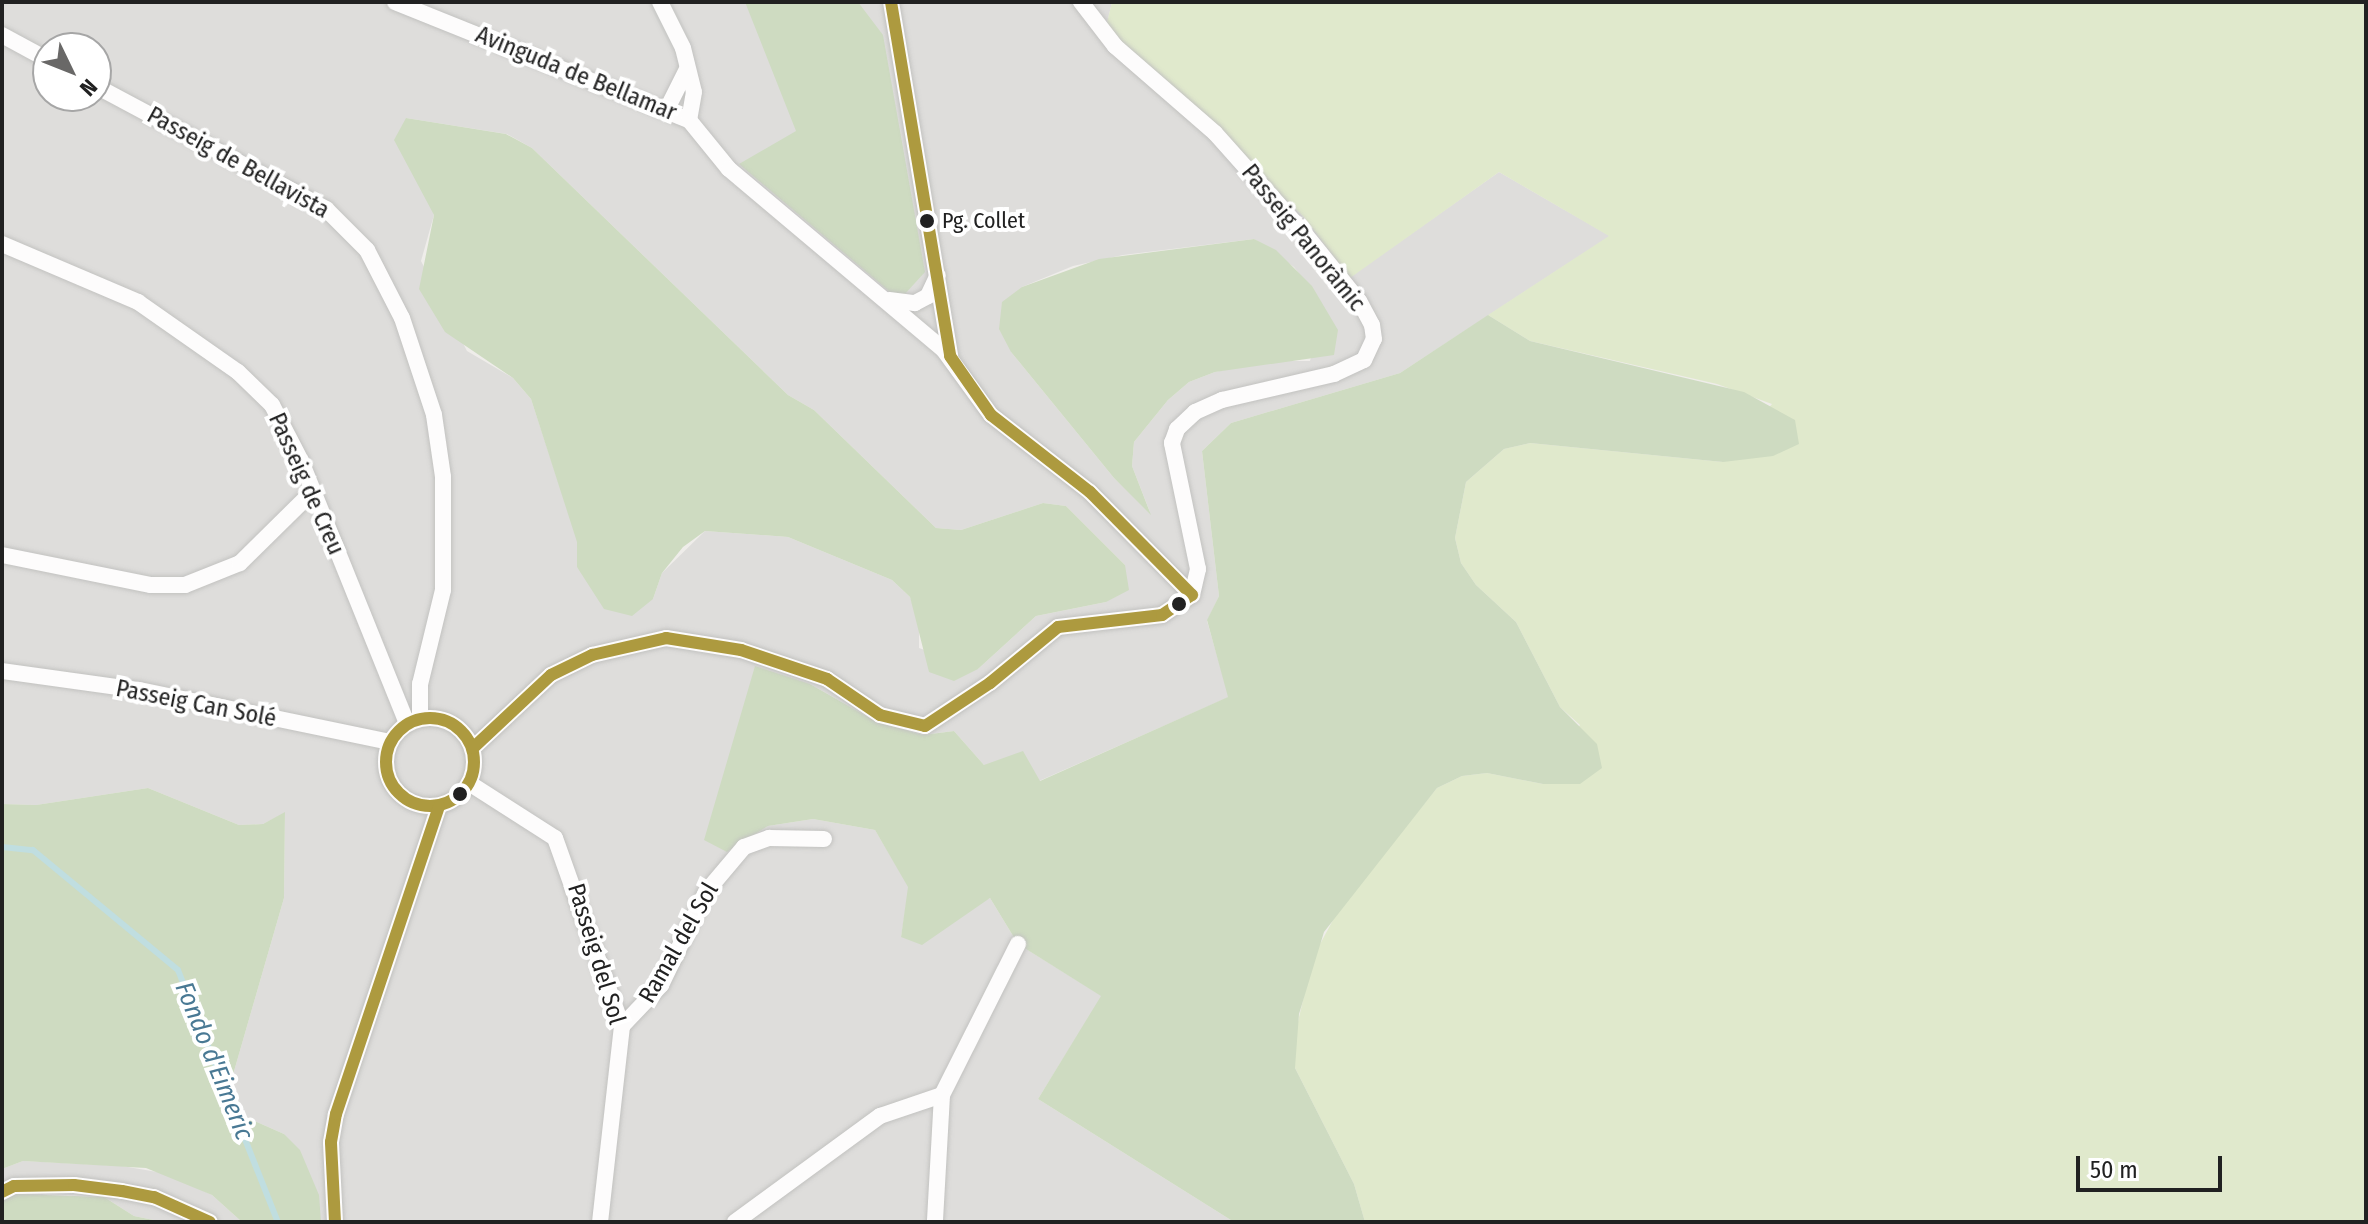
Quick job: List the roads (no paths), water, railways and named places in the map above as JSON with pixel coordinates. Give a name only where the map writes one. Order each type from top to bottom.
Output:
[{"type":"street","name":"Avinguda de Bellamar","points":[[395,2],[689,120],[743,182],[950,356],[991,415],[1090,492],[1192,595]]},
{"type":"street","points":[[660,2],[683,48],[694,92],[689,120]]},
{"type":"street","points":[[876,2],[895,27]]},
{"type":"street","points":[[891,2],[950,356]]},
{"type":"street","name":"Passeig Panoràmic","points":[[1081,2],[1115,46],[1235,156],[1359,301],[1372,325],[1374,339],[1364,360],[1334,374],[1222,400],[1195,412],[1177,429],[1172,443],[1197,557],[1192,595]]},
{"type":"street","points":[[2,35],[32,51]]},
{"type":"street","points":[[667,109],[687,69]]},
{"type":"street","name":"Passeig de Bellavista","points":[[112,95],[326,209],[367,250],[402,318],[434,415],[443,477],[443,590],[414,720]]},
{"type":"street","name":"Passeig de Creu","points":[[2,244],[138,302],[238,372],[272,405],[414,720]]},
{"type":"street","points":[[882,298],[901,305],[915,303],[928,296],[938,274]]},
{"type":"street","points":[[2,555],[151,585],[185,585],[240,563],[312,492]]},
{"type":"street","points":[[473,748],[551,675],[592,655],[666,638],[755,655],[827,679],[880,715],[925,726],[990,683],[1058,627],[1162,615],[1192,595]]},
{"type":"street","name":"Passeig Can Solé","points":[[2,671],[139,690],[389,742]]},
{"type":"street","points":[[335,1222],[331,1142],[336,1114],[439,806],[469,783],[473,748],[461,729],[442,718],[414,720],[389,742],[385,760],[395,790],[415,804],[439,806]]},
{"type":"street","name":"Passeig del Sol","points":[[469,783],[555,838],[622,1026],[600,1222]]},
{"type":"street","name":"Ramal del Sol","points":[[622,1026],[661,985],[706,892],[744,847],[769,838],[824,839]]},
{"type":"street","points":[[935,1222],[942,1095],[1018,944]]},
{"type":"street","points":[[735,1222],[880,1116],[942,1095]]},
{"type":"street","points":[[2,1192],[14,1186],[74,1185],[122,1191],[154,1197],[210,1222]]},
{"type":"waterway","name":"Fondo d'Eimeric","points":[[2,847],[33,850],[178,970],[278,1222]]},
{"type":"place","name":"Pg. Collet","points":[[927,221]]}]
